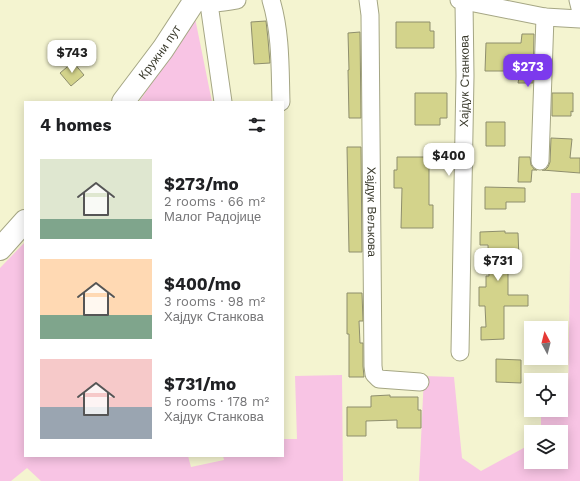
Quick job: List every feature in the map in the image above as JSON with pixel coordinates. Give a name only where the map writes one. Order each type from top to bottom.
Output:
[{"type":"main road","name":"Кружни пут","points":[[124,101],[200,1]]},
{"type":"main road","points":[[0,249],[24,222]]},
{"type":"street","points":[[223,101],[200,1],[223,3],[237,0]]},
{"type":"street","points":[[272,0],[278,29],[281,101]]},
{"type":"street","name":"Хајдук Вељкова","points":[[368,0],[370,15],[374,374],[379,379],[420,382]]},
{"type":"street","points":[[578,0],[580,8]]},
{"type":"street","points":[[461,1],[545,17],[580,18]]},
{"type":"street","name":"Хајдук Станкова","points":[[460,352],[465,76],[461,1]]},
{"type":"street","points":[[540,161],[545,17]]},
{"type":"shaded area","points":[[195,18],[212,101],[140,101]]},
{"type":"shaded area","points":[[571,193],[580,193],[580,481],[419,481],[424,376],[454,377],[462,458],[481,471],[524,448],[524,469],[568,469],[568,425],[541,425],[541,417],[568,417]]},
{"type":"shaded area","points":[[24,243],[24,457],[188,457],[191,467],[224,460],[223,457],[284,457],[284,439],[297,439],[295,376],[342,375],[343,481],[41,481],[27,468],[11,481],[0,481],[0,268]]},
{"type":"building","points":[[266,21],[270,63],[254,64],[251,22]]},
{"type":"building","points":[[396,22],[430,22],[430,31],[434,31],[434,48],[396,48]]},
{"type":"building","points":[[360,32],[361,118],[349,118],[348,33]]},
{"type":"building","points":[[522,34],[534,34],[533,83],[518,83],[519,78],[512,78],[512,71],[485,71],[486,43],[521,43]]},
{"type":"building","points":[[73,62],[84,75],[71,86],[60,73]]},
{"type":"building","points":[[415,93],[447,93],[447,118],[440,118],[440,125],[415,125]]},
{"type":"building","points":[[552,93],[573,93],[573,112],[571,111],[571,116],[552,116]]},
{"type":"building","points":[[486,122],[505,122],[505,146],[486,146]]},
{"type":"building","points":[[551,138],[572,139],[570,158],[580,158],[580,173],[542,170],[545,170],[548,167],[550,162]]},
{"type":"building","points":[[347,147],[361,147],[362,252],[349,252]]},
{"type":"building","points":[[397,157],[429,157],[429,205],[433,205],[433,228],[401,228],[402,188],[394,188],[394,170],[397,170]]},
{"type":"building","points":[[519,157],[530,157],[531,165],[537,170],[532,170],[531,182],[518,182]]},
{"type":"building","points":[[485,187],[525,188],[525,202],[506,202],[506,209],[485,209]]},
{"type":"building","points":[[505,231],[505,233],[518,233],[519,258],[508,258],[508,295],[528,295],[528,306],[504,306],[504,339],[481,340],[481,327],[486,327],[485,306],[479,306],[479,287],[486,287],[486,276],[489,276],[488,245],[480,245],[480,232]]},
{"type":"building","points":[[347,293],[362,293],[363,321],[359,321],[360,343],[363,343],[364,377],[349,377]]},
{"type":"building","points":[[496,359],[521,360],[521,383],[496,382]]},
{"type":"building","points":[[390,395],[390,397],[418,397],[418,410],[421,410],[421,428],[397,428],[397,420],[366,421],[366,436],[347,436],[347,407],[371,407],[371,396]]}]
